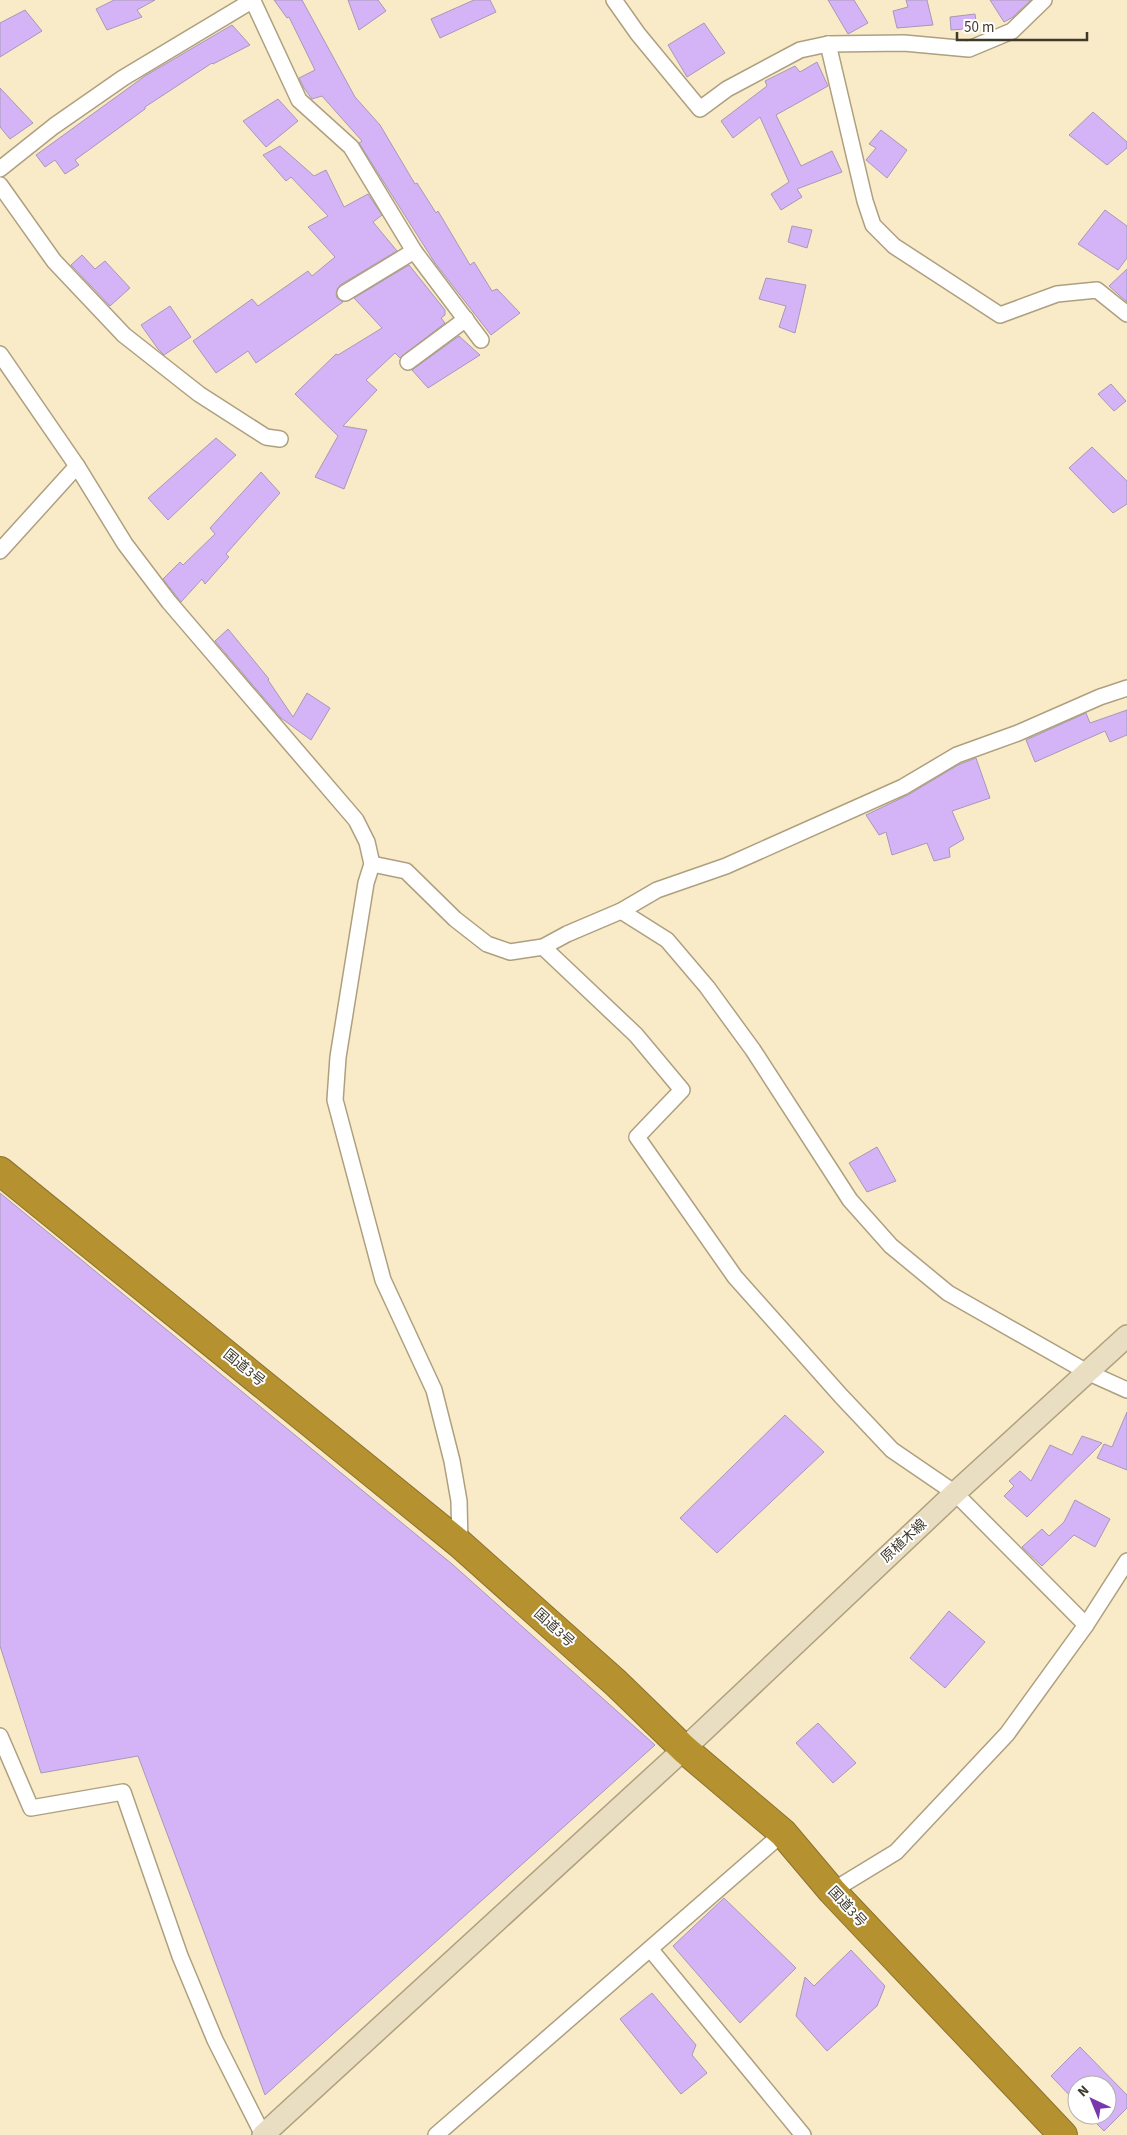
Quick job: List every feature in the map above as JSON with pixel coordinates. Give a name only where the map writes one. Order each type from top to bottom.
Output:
[{"type":"highway","name":"国道3号","points":[[0,1171],[460,1544],[616,1683],[684,1749],[783,1833],[832,1891],[1063,2135]]},
{"type":"main road","name":"原植木線","points":[[263,2135],[684,1749],[955,1493],[1127,1336]]},
{"type":"street","points":[[0,169],[54,126],[123,78],[253,0],[299,100],[351,147],[414,252],[481,340]]},
{"type":"street","points":[[614,0],[638,34],[700,109],[727,89],[800,50],[828,44],[904,44],[969,49],[1012,31],[1044,0]]},
{"type":"street","points":[[828,44],[865,201],[873,225],[894,246],[1000,315],[1057,294],[1097,290],[1127,314]]},
{"type":"street","points":[[0,185],[54,261],[124,335],[199,394],[266,437],[280,439]]},
{"type":"street","points":[[345,293],[414,252]]},
{"type":"street","points":[[408,362],[466,320]]},
{"type":"street","points":[[0,354],[77,466],[125,544],[170,602],[356,820],[367,842],[372,864],[366,883],[344,1018],[338,1057],[335,1100],[383,1280],[434,1390],[452,1461],[459,1501],[460,1544]]},
{"type":"street","points":[[0,551],[77,466]]},
{"type":"street","points":[[372,864],[406,871],[455,919],[487,944],[510,952],[543,947],[567,934],[621,911],[656,890],[726,866],[903,787],[957,755],[1018,733],[1100,697],[1127,688]]},
{"type":"street","points":[[621,911],[667,940],[707,987],[753,1050],[850,1200],[891,1246],[948,1293],[1087,1372],[1127,1390]]},
{"type":"street","points":[[543,947],[636,1035],[682,1090],[637,1137],[735,1277],[892,1450],[955,1493],[1086,1624]]},
{"type":"street","points":[[832,1891],[896,1852],[1007,1734],[1086,1624],[1127,1561]]},
{"type":"street","points":[[0,1736],[31,1808],[123,1792],[180,1956],[215,2040],[263,2135]]},
{"type":"street","points":[[436,2135],[651,1950],[783,1833]]},
{"type":"street","points":[[651,1950],[802,2135]]},
{"type":"building","points":[[114,0],[155,0],[137,10],[142,17],[107,30],[96,9]]},
{"type":"building","points":[[274,0],[302,0],[355,97],[380,125],[415,184],[417,183],[436,213],[438,211],[470,265],[474,262],[492,291],[497,289],[520,313],[491,335],[435,263],[359,143],[362,141],[322,96],[312,99],[304,88],[299,78],[315,70],[289,17],[287,18]]},
{"type":"building","points":[[348,0],[378,0],[386,11],[359,30]]},
{"type":"building","points":[[474,0],[490,0],[496,12],[440,38],[431,19]]},
{"type":"building","points":[[828,0],[854,0],[868,23],[848,34]]},
{"type":"building","points":[[906,0],[927,0],[933,25],[897,28],[893,11],[908,7]]},
{"type":"building","points":[[990,0],[1031,0],[1013,17],[1004,22]]},
{"type":"building","points":[[25,10],[42,31],[0,57],[0,23]]},
{"type":"building","points":[[975,14],[977,28],[951,30],[950,17]]},
{"type":"building","points":[[704,23],[725,53],[687,77],[668,45]]},
{"type":"building","points":[[232,25],[250,45],[212,63],[145,107],[145,109],[75,160],[79,165],[65,174],[55,160],[45,167],[36,155],[145,76]]},
{"type":"building","points":[[817,62],[828,86],[776,115],[801,166],[832,151],[842,172],[797,189],[802,197],[781,210],[771,194],[789,182],[760,117],[733,138],[721,121],[767,86],[765,81],[795,66],[800,72]]},
{"type":"building","points":[[0,88],[33,123],[10,139],[0,127]]},
{"type":"building","points":[[278,99],[298,121],[266,147],[243,121]]},
{"type":"building","points":[[1093,112],[1127,142],[1127,148],[1107,165],[1069,135]]},
{"type":"building","points":[[881,130],[907,150],[887,178],[866,160],[876,148],[869,144]]},
{"type":"building","points":[[280,146],[314,176],[326,170],[344,207],[368,194],[382,215],[373,222],[397,251],[340,285],[336,294],[337,298],[343,302],[256,363],[248,351],[216,373],[193,341],[252,299],[258,306],[308,271],[312,276],[335,257],[308,227],[328,216],[291,177],[286,181],[263,155]]},
{"type":"building","points":[[1105,210],[1127,226],[1127,258],[1118,270],[1078,244]]},
{"type":"building","points":[[792,226],[812,230],[807,248],[788,242]]},
{"type":"building","points":[[82,255],[95,269],[105,261],[130,288],[110,306],[71,265]]},
{"type":"building","points":[[409,265],[445,310],[445,315],[441,318],[445,323],[400,358],[395,353],[366,380],[377,390],[343,426],[367,430],[344,489],[315,477],[338,436],[295,394],[336,354],[338,355],[382,328],[354,298]]},
{"type":"building","points":[[1127,269],[1127,302],[1109,286]]},
{"type":"building","points":[[766,278],[806,285],[795,333],[779,327],[786,306],[759,299]]},
{"type":"building","points":[[170,306],[191,337],[164,355],[141,325]]},
{"type":"building","points":[[459,336],[480,355],[428,388],[412,370]]},
{"type":"building","points":[[1111,384],[1126,401],[1114,411],[1098,394]]},
{"type":"building","points":[[216,438],[236,455],[168,520],[148,498]]},
{"type":"building","points":[[1092,447],[1127,481],[1127,504],[1113,513],[1069,468]]},
{"type":"building","points":[[261,472],[280,493],[226,554],[229,557],[205,584],[202,579],[181,602],[163,579],[180,562],[183,565],[215,534],[210,528]]},
{"type":"building","points":[[228,629],[269,679],[293,717],[307,693],[330,708],[311,740],[281,718],[215,641]]},
{"type":"building","points":[[1127,710],[1127,735],[1110,742],[1105,731],[1035,762],[1026,740],[1086,713],[1090,723]]},
{"type":"building","points":[[976,758],[990,798],[952,811],[964,839],[949,848],[950,857],[934,861],[927,843],[892,855],[886,832],[879,835],[866,815],[908,795],[958,765]]},
{"type":"building","points":[[877,1147],[896,1181],[867,1192],[849,1163]]},
{"type":"building","points":[[0,1193],[452,1564],[655,1745],[265,2095],[138,1756],[41,1773],[0,1646]]},
{"type":"building","points":[[1127,1412],[1127,1470],[1097,1458],[1104,1444],[1112,1447]]},
{"type":"building","points":[[785,1415],[824,1452],[717,1553],[680,1518]]},
{"type":"building","points":[[1082,1436],[1102,1443],[1027,1517],[1004,1496],[1014,1486],[1009,1481],[1020,1471],[1031,1481],[1050,1445],[1072,1455]]},
{"type":"building","points":[[1075,1500],[1110,1519],[1095,1547],[1074,1535],[1042,1566],[1022,1547],[1042,1529],[1049,1536],[1064,1522]]},
{"type":"building","points":[[949,1611],[985,1642],[945,1688],[910,1658]]},
{"type":"building","points":[[818,1723],[856,1763],[833,1783],[796,1743]]},
{"type":"building","points":[[724,1898],[796,1968],[740,2023],[673,1946]]},
{"type":"building","points":[[851,1950],[885,1986],[877,2006],[827,2051],[796,2016],[805,1977],[814,1986]]},
{"type":"building","points":[[652,1993],[696,2045],[692,2055],[707,2073],[681,2094],[620,2019]]},
{"type":"building","points":[[1080,2047],[1107,2075],[1067,2075],[1067,2093],[1051,2076]]},
{"type":"building","points":[[1117,2085],[1127,2095],[1127,2108],[1117,2118]]},
{"type":"building","points":[[1098,2125],[1110,2125],[1104,2131]]}]
